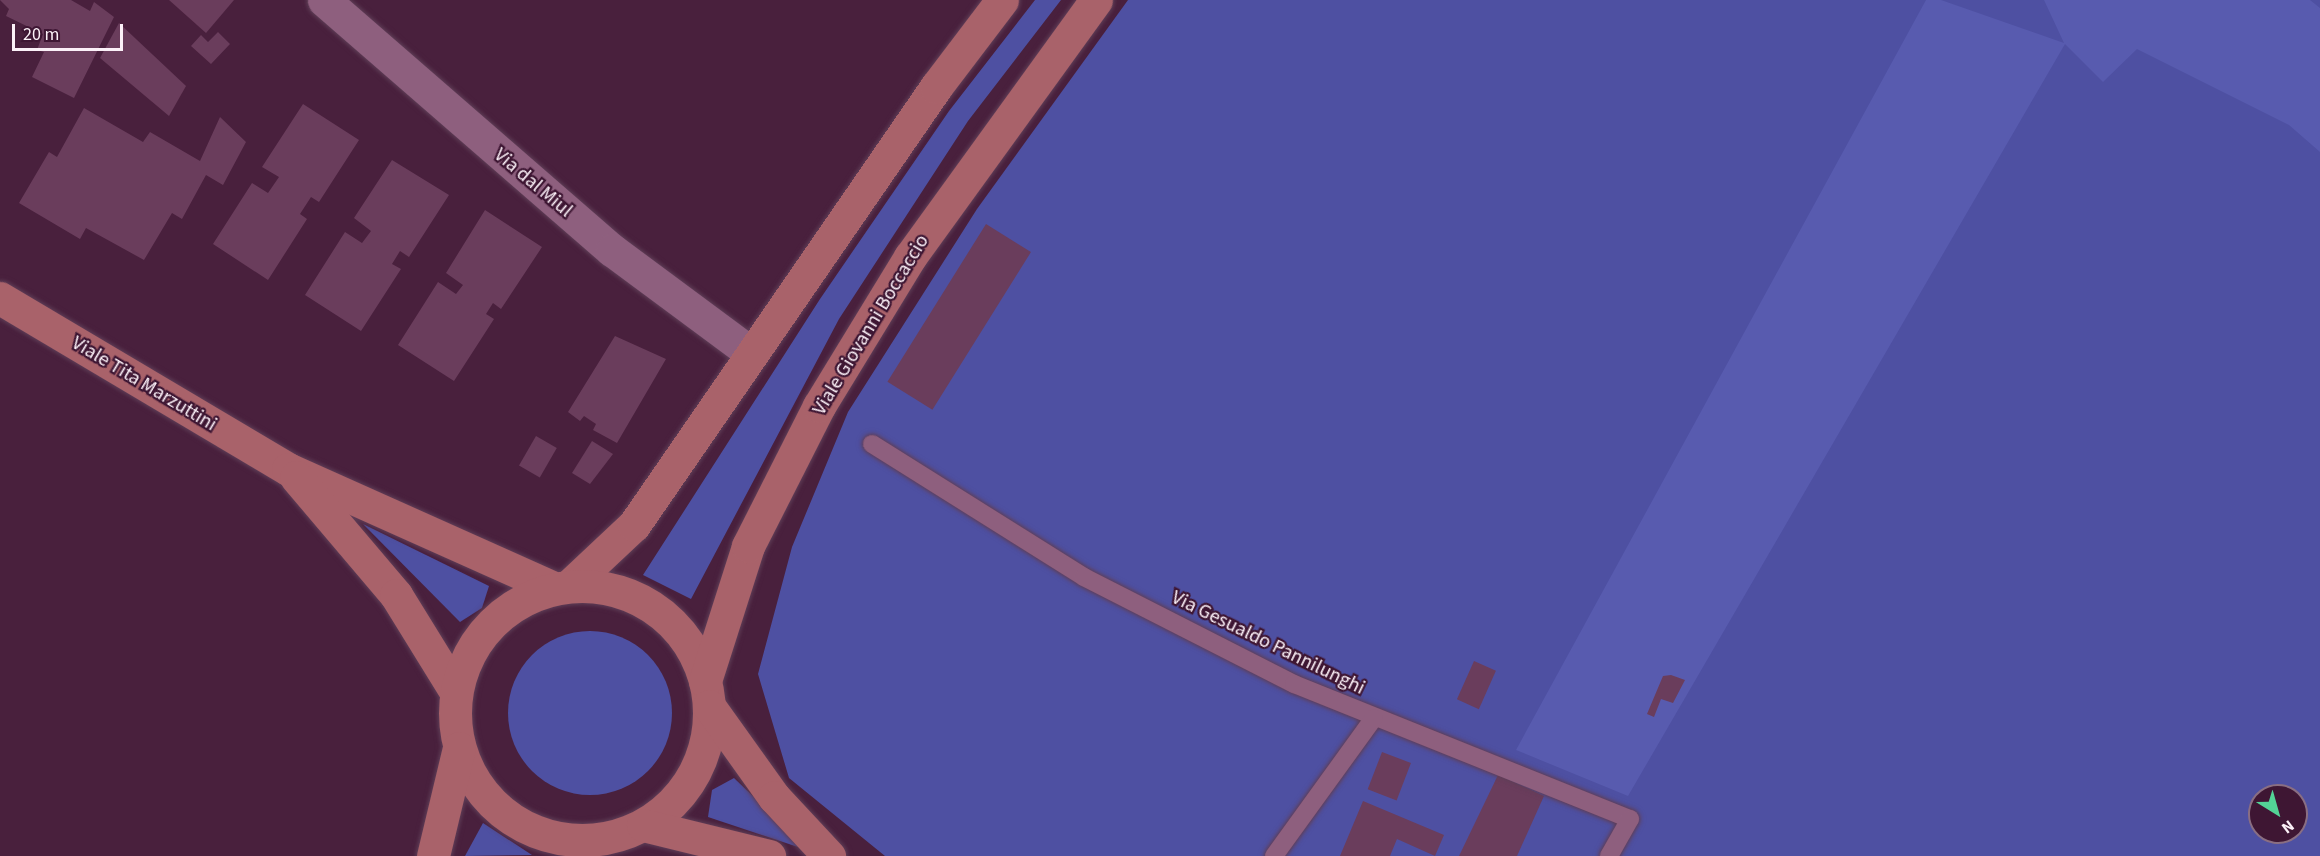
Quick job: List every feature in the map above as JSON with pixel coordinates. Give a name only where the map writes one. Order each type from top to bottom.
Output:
[{"type":"main road","points":[[433,856],[459,748],[456,692],[470,651],[497,618],[561,586],[634,525],[1002,0]]},
{"type":"main road","name":"Viale Giovanni Boccaccio","points":[[643,825],[684,788],[700,759],[707,694],[748,546],[819,406],[910,257],[1096,0]]},
{"type":"main road","name":"Viale Tita Marzuttini","points":[[0,298],[288,469],[561,586]]},
{"type":"main road","name":"Viale Tita Marzuttini","points":[[288,469],[396,594],[456,692]]},
{"type":"main road","points":[[561,586],[603,587],[651,606],[684,636],[707,694],[774,797],[829,856]]},
{"type":"main road","points":[[459,748],[475,782],[508,817],[585,848],[643,825],[769,856]]},
{"type":"street","name":"Via dal Miul","points":[[324,0],[612,250],[752,354]]},
{"type":"lane","name":"Via Gesualdo Pannilunghi","points":[[872,444],[1084,577],[1294,684],[1630,819],[1609,856]]},
{"type":"lane","points":[[1274,856],[1374,718]]},
{"type":"shaded area","points":[[1035,0],[1061,0],[968,121],[839,319],[691,599],[643,575],[820,299],[949,111]]},
{"type":"shaded area","points":[[1128,0],[2320,0],[2320,856],[885,856],[789,778],[758,674],[792,547],[848,412],[977,209]]},
{"type":"shaded area","points":[[1926,0],[1941,0],[2064,43],[2044,0],[2310,0],[2320,8],[2320,152],[2289,125],[2137,49],[2103,82],[2065,44],[1628,796],[1516,750]]},
{"type":"shaded area","points":[[363,524],[489,586],[482,608],[460,622]]},
{"type":"shaded area","points":[[590,631],[606,632],[621,637],[648,655],[666,682],[671,697],[671,729],[666,744],[648,771],[621,789],[606,794],[590,795],[574,794],[559,789],[532,771],[514,744],[509,729],[508,713],[509,697],[514,682],[532,655],[559,637],[574,632]]},
{"type":"shaded area","points":[[734,778],[810,851],[708,817],[712,790]]},
{"type":"shaded area","points":[[483,823],[532,855],[465,856]]},
{"type":"building","points":[[0,0],[71,0],[90,11],[94,2],[114,17],[74,98],[32,77],[44,52],[37,50],[43,34],[6,16],[9,9]]},
{"type":"building","points":[[169,0],[234,0],[206,33]]},
{"type":"building","points":[[119,23],[186,86],[169,116],[100,58]]},
{"type":"building","points":[[218,32],[230,44],[211,64],[191,46],[201,35],[208,42]]},
{"type":"building","points":[[303,104],[359,140],[319,202],[311,197],[300,214],[307,219],[268,280],[213,244],[252,183],[268,193],[279,177],[262,167]]},
{"type":"building","points":[[84,108],[143,142],[150,132],[200,161],[220,117],[246,142],[223,185],[206,175],[182,219],[172,213],[144,260],[86,228],[80,239],[19,203],[49,152],[57,157]]},
{"type":"building","points":[[392,160],[449,195],[409,257],[400,251],[392,264],[401,269],[361,331],[305,295],[345,232],[362,243],[371,231],[354,218]]},
{"type":"building","points":[[485,210],[542,247],[501,309],[493,303],[486,314],[494,319],[454,381],[398,345],[438,282],[456,294],[463,285],[446,273]]},
{"type":"building","points":[[986,224],[1031,252],[932,410],[887,382]]},
{"type":"building","points":[[615,336],[666,359],[617,443],[593,430],[596,424],[584,416],[580,421],[568,412]]},
{"type":"building","points":[[536,436],[557,448],[540,477],[519,465]]},
{"type":"building","points":[[592,441],[613,454],[590,484],[572,473]]},
{"type":"building","points":[[1474,661],[1496,671],[1479,709],[1457,699]]},
{"type":"building","points":[[1671,675],[1685,680],[1673,703],[1661,699],[1654,717],[1647,714],[1663,676]]},
{"type":"building","points":[[1382,752],[1411,763],[1397,800],[1368,789]]},
{"type":"building","points":[[1498,775],[1544,796],[1517,856],[1459,856]]},
{"type":"building","points":[[1363,801],[1444,835],[1435,856],[1397,839],[1390,856],[1340,856]]}]
